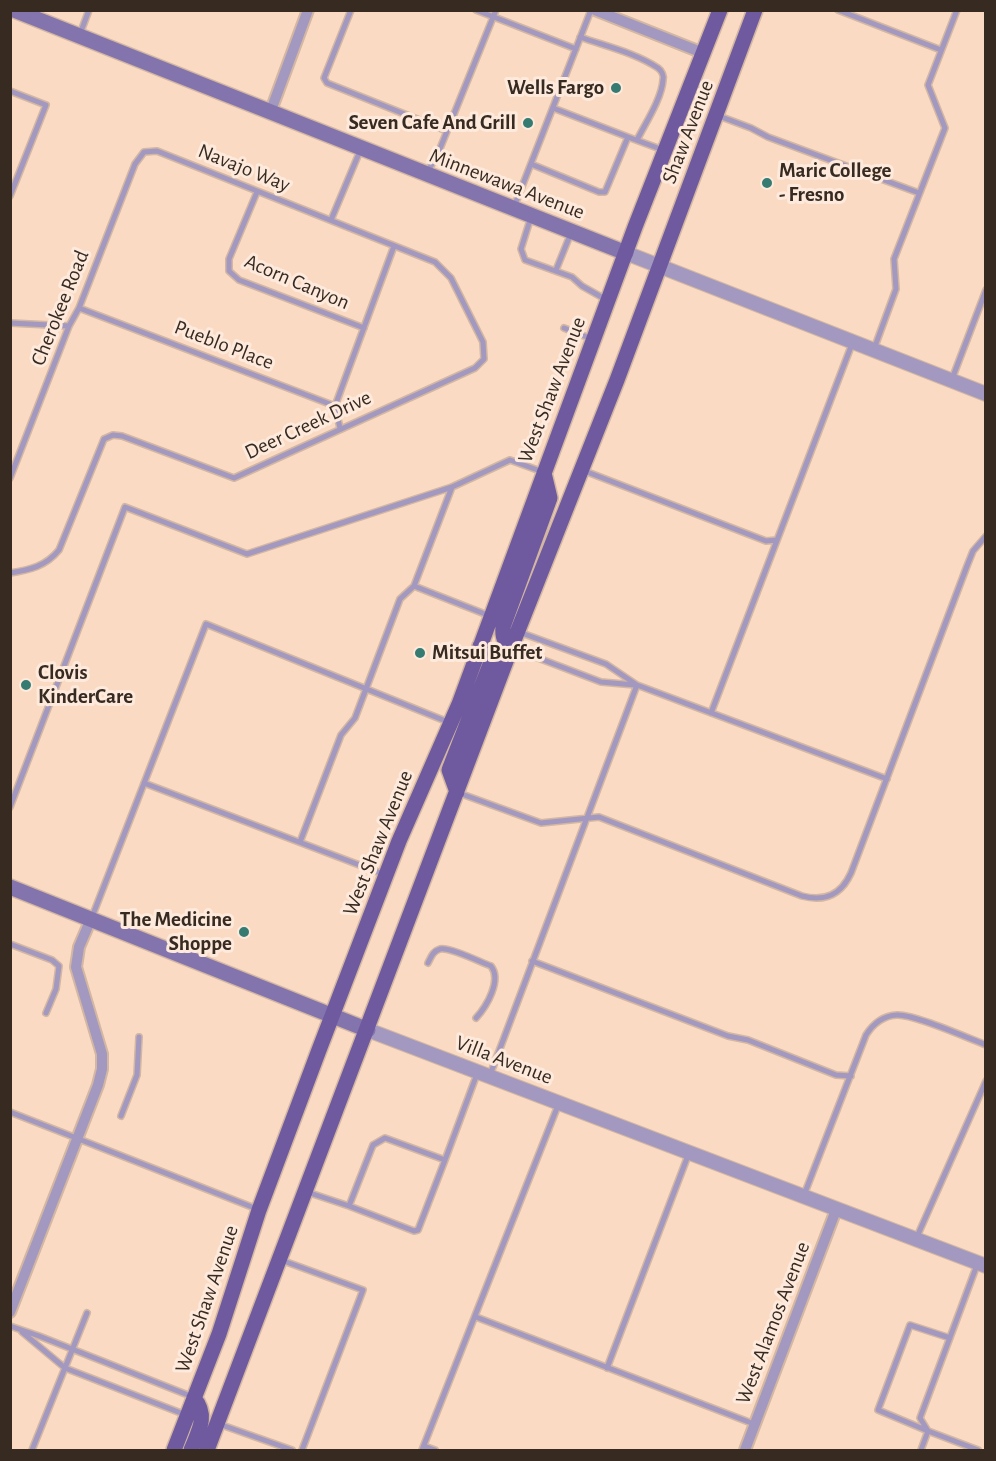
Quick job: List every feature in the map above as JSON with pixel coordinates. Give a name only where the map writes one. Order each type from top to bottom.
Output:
[{"type":"main road","name":"Minnewawa Avenue","points":[[14,10],[626,253]]},
{"type":"main road","name":"Shaw Avenue","points":[[626,253],[720,10]]},
{"type":"main road","name":"Shaw Avenue","points":[[660,267],[756,10]]},
{"type":"main road","name":"West Shaw Avenue","points":[[174,1450],[232,1297],[259,1210],[411,810],[451,723],[626,253]]},
{"type":"main road","points":[[207,1450],[511,648],[660,267]]},
{"type":"main road","points":[[511,648],[502,635],[503,627],[550,498],[544,473]]},
{"type":"main road","points":[[457,792],[449,770],[492,656],[488,650],[480,646]]},
{"type":"main road","name":"Villa Avenue","points":[[10,886],[368,1030]]},
{"type":"main road","points":[[191,1450],[202,1414],[201,1405],[194,1398]]},
{"type":"street","points":[[270,113],[308,10]]},
{"type":"street","points":[[593,10],[703,53]]},
{"type":"street","name":"Minnewawa Avenue","points":[[626,253],[986,394]]},
{"type":"street","points":[[10,1312],[98,1085],[102,1062],[76,966],[79,947],[91,919]]},
{"type":"street","name":"Villa Avenue","points":[[368,1030],[982,1265]]},
{"type":"street","name":"West Alamos Avenue","points":[[746,1450],[836,1210]]},
{"type":"lane","points":[[80,37],[89,10]]},
{"type":"lane","points":[[351,10],[324,78],[327,83],[447,131]]},
{"type":"lane","points":[[476,10],[576,49]]},
{"type":"lane","points":[[426,175],[447,131],[496,10]]},
{"type":"lane","points":[[513,209],[580,37],[593,10]]},
{"type":"lane","points":[[838,10],[940,50]]},
{"type":"lane","points":[[874,351],[896,289],[894,259],[945,128],[928,84],[957,10]]},
{"type":"lane","points":[[580,37],[629,54],[659,69],[663,74],[660,93],[637,140]]},
{"type":"lane","points":[[10,91],[46,105],[10,196]]},
{"type":"lane","points":[[553,108],[665,151]]},
{"type":"lane","points":[[717,115],[778,141],[919,193]]},
{"type":"lane","points":[[531,164],[599,192],[605,192],[628,137]]},
{"type":"lane","points":[[331,220],[360,149]]},
{"type":"lane","name":"Navajo Way","points":[[144,152],[158,151],[435,262],[451,278],[483,342],[484,359]]},
{"type":"lane","name":"Cherokee Road","points":[[10,478],[135,164],[144,152]]},
{"type":"lane","name":"Acorn Canyon","points":[[257,192],[230,259],[229,271],[238,280],[364,328]]},
{"type":"lane","points":[[531,216],[521,249],[525,260],[572,277],[582,286],[609,300]]},
{"type":"lane","points":[[556,270],[571,232]]},
{"type":"lane","points":[[340,428],[335,406],[394,246]]},
{"type":"lane","points":[[951,381],[986,290]]},
{"type":"lane","name":"Pueblo Place","points":[[79,308],[335,406]]},
{"type":"lane","points":[[10,323],[69,326]]},
{"type":"lane","points":[[564,328],[593,339]]},
{"type":"lane","points":[[711,713],[852,342]]},
{"type":"lane","name":"Deer Creek Drive","points":[[10,573],[42,566],[59,550],[104,439],[113,435],[122,436],[234,478],[475,368],[484,359]]},
{"type":"lane","points":[[10,807],[125,507],[247,554],[452,487],[510,460],[544,473]]},
{"type":"lane","points":[[582,470],[766,541],[777,540]]},
{"type":"lane","points":[[300,842],[341,735],[354,718],[400,599],[414,586],[452,487]]},
{"type":"lane","points":[[457,792],[541,823],[599,817],[802,896],[825,898],[839,891],[846,884],[973,551],[986,536]]},
{"type":"lane","points":[[414,586],[492,616]]},
{"type":"lane","points":[[91,919],[206,624],[451,723]]},
{"type":"lane","points":[[518,631],[606,664],[637,685],[887,779]]},
{"type":"lane","points":[[511,648],[601,682],[637,685]]},
{"type":"lane","points":[[306,1191],[414,1231],[418,1230],[445,1160],[532,961],[637,685]]},
{"type":"lane","points":[[144,783],[386,875]]},
{"type":"lane","points":[[10,944],[52,960],[59,966],[56,989],[46,1013]]},
{"type":"lane","points":[[428,963],[437,951],[447,949],[491,966],[496,978],[484,1010],[476,1018]]},
{"type":"lane","points":[[532,961],[729,1036],[748,1040],[836,1075],[851,1076]]},
{"type":"lane","points":[[803,1198],[866,1035],[873,1026],[888,1016],[905,1015],[986,1045]]},
{"type":"lane","points":[[121,1116],[137,1075],[139,1037]]},
{"type":"lane","points":[[916,1239],[986,1081]]},
{"type":"lane","points":[[435,1450],[423,1448],[559,1103]]},
{"type":"lane","points":[[10,1112],[259,1210]]},
{"type":"lane","points":[[349,1206],[373,1145],[385,1138],[445,1160]]},
{"type":"lane","points":[[608,1368],[689,1153]]},
{"type":"lane","points":[[280,1260],[363,1290],[302,1450]]},
{"type":"lane","points":[[928,1431],[920,1418],[950,1338],[982,1265]]},
{"type":"lane","points":[[32,1450],[87,1313]]},
{"type":"lane","points":[[476,1317],[755,1424]]},
{"type":"lane","points":[[950,1338],[910,1325],[878,1410],[978,1450]]},
{"type":"lane","points":[[10,1326],[194,1398]]},
{"type":"lane","points":[[18,1330],[65,1368],[188,1416]]},
{"type":"lane","points":[[217,1423],[292,1450]]},
{"type":"lane","points":[[921,1450],[928,1431]]},
{"type":"place","name":"Wells Fargo","points":[[616,88]]},
{"type":"place","name":"Seven Cafe And Grill","points":[[528,123]]},
{"type":"place","name":"Maric College - Fresno","points":[[767,183]]},
{"type":"place","name":"Mitsui Buffet","points":[[420,653]]},
{"type":"place","name":"Clovis KinderCare","points":[[26,685]]},
{"type":"place","name":"The Medicine Shoppe","points":[[244,932]]}]
